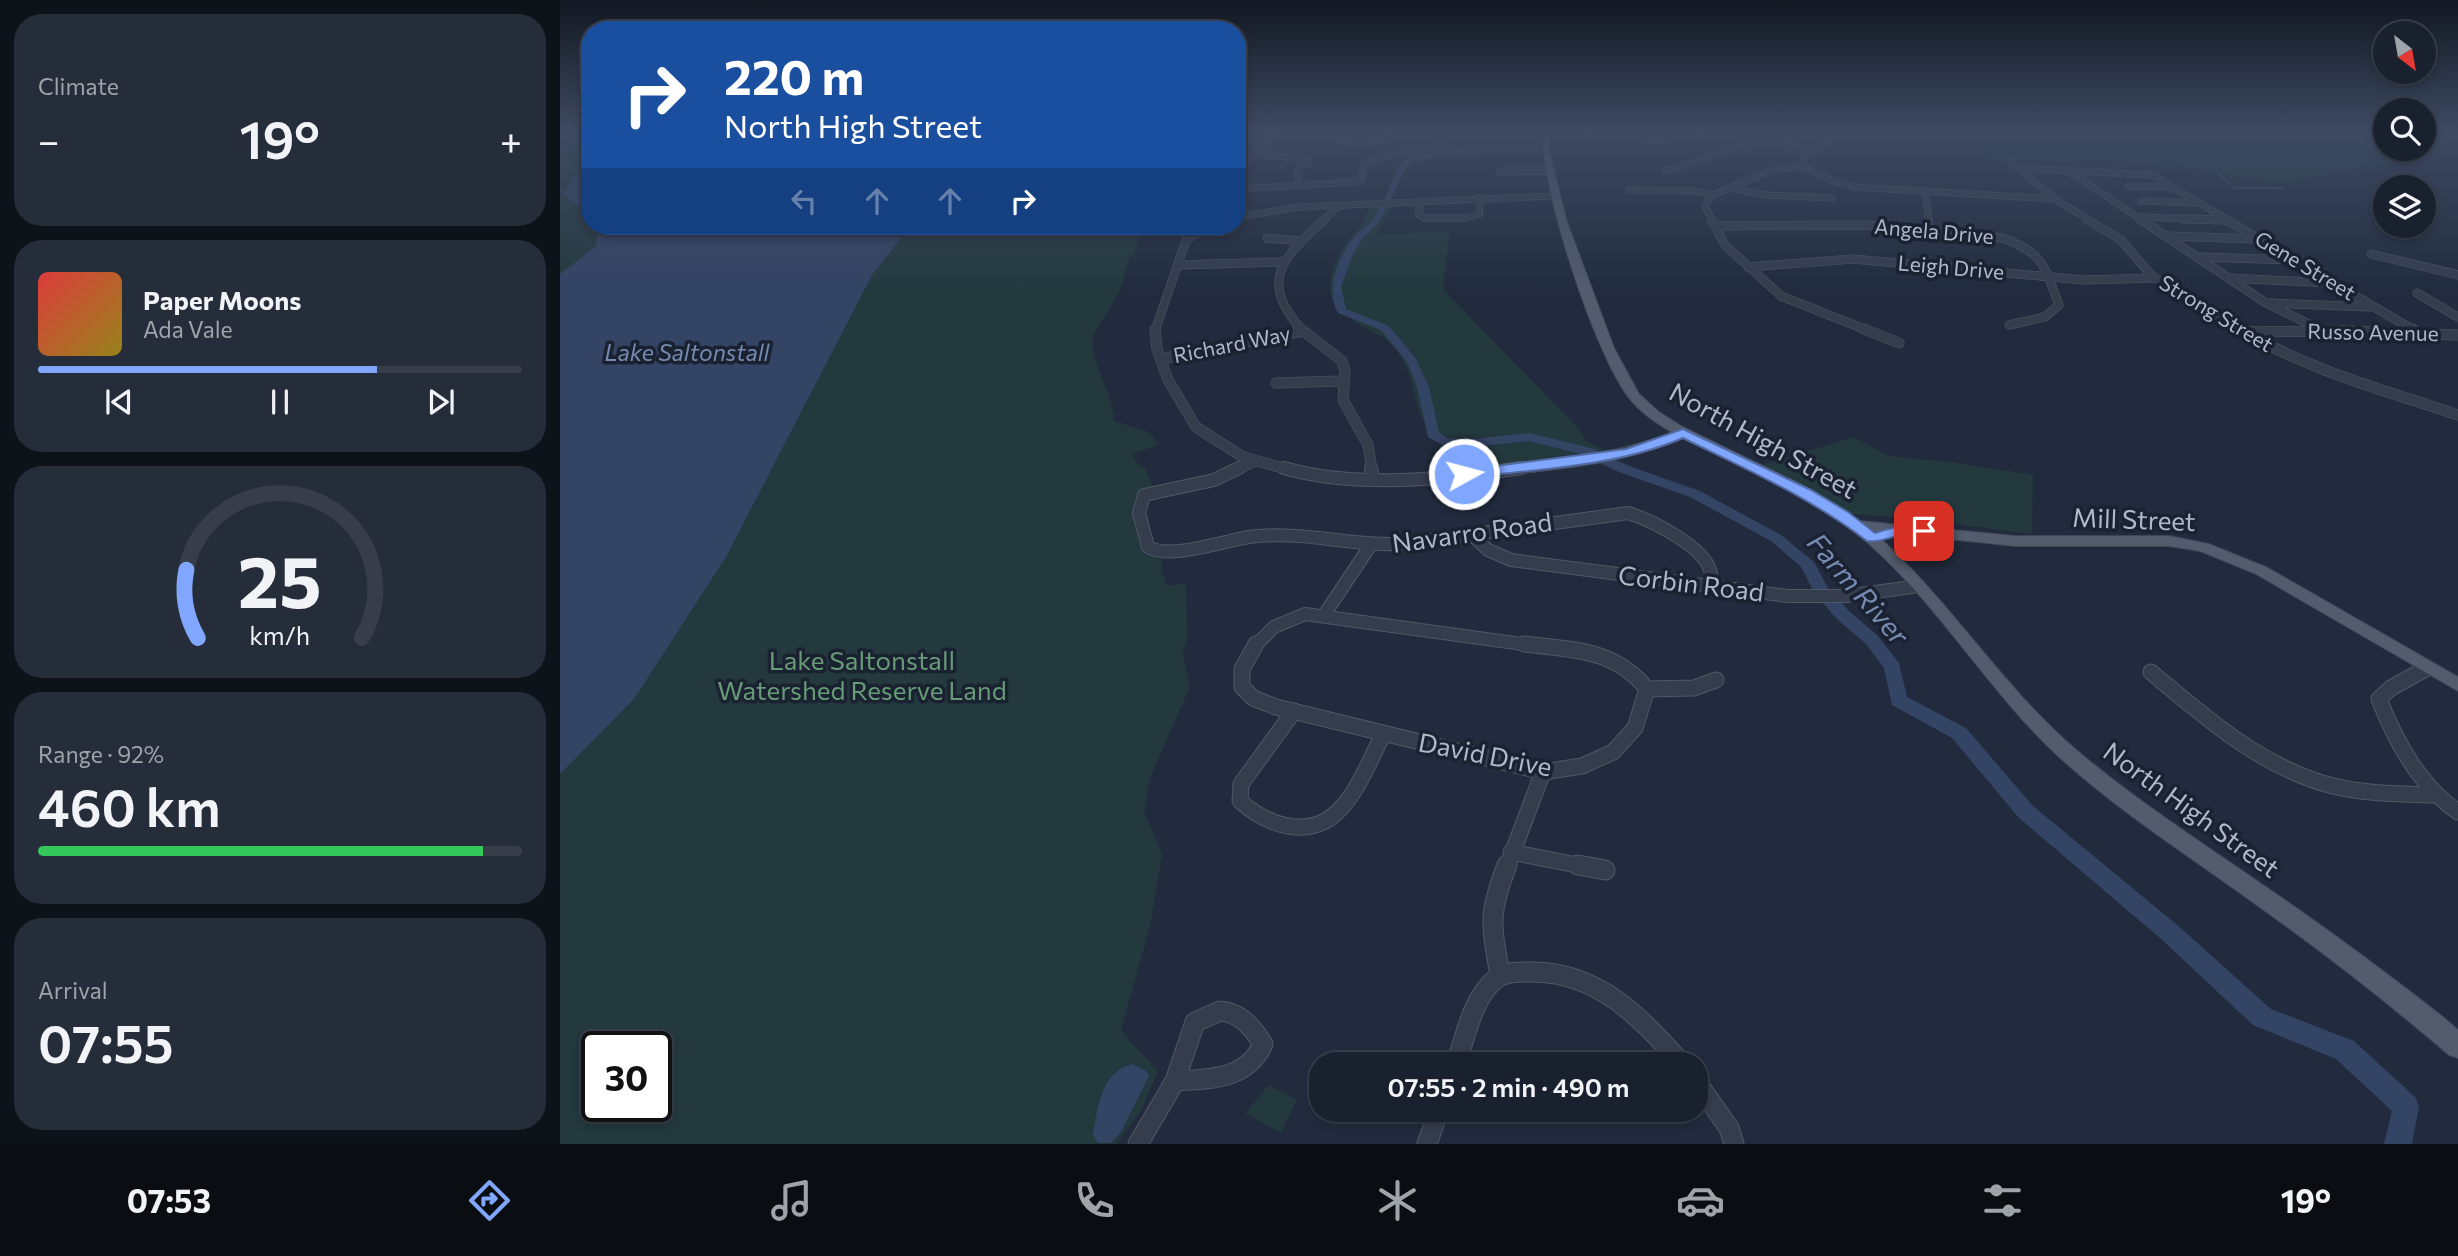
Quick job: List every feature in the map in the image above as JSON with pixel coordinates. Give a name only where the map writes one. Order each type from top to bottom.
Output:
[{"type":"main road","name":"North High Street","points":[[1551,185],[1620,377],[1649,411],[1683,433],[1806,494],[1857,525],[1919,586],[2041,726],[2089,771],[2372,977],[2458,1046]]},
{"type":"main road","name":"Mill Street","points":[[1857,525],[2015,541],[2169,541],[2204,547],[2262,571],[2458,685]]},
{"type":"main road","name":"Mill Street","points":[[1873,538],[1899,530]]},
{"type":"street","points":[[1246,188],[1291,185]]},
{"type":"street","points":[[1735,185],[1707,200],[1706,206],[1725,245],[1786,299],[1899,343]]},
{"type":"street","name":"Strong Street","points":[[1848,185],[2054,199],[2121,240],[2155,278],[2246,332],[2301,361],[2458,415]]},
{"type":"street","points":[[2039,185],[2054,199]]},
{"type":"street","points":[[2090,185],[2266,303],[2323,331]]},
{"type":"street","name":"Gene Street","points":[[2168,185],[2420,334]]},
{"type":"street","points":[[2128,186],[2171,187]]},
{"type":"street","points":[[1731,187],[1767,195],[1832,198]]},
{"type":"street","points":[[1629,190],[1693,191],[1713,195]]},
{"type":"street","points":[[1925,192],[1930,231]]},
{"type":"street","points":[[1246,215],[1300,206],[1419,204],[1479,198],[1554,196]]},
{"type":"street","points":[[1419,204],[1419,215],[1424,218],[1466,218],[1480,214],[1479,198]]},
{"type":"street","points":[[2141,201],[2198,203]]},
{"type":"street","points":[[1340,205],[1282,262],[1277,289],[1289,317],[1342,361],[1345,371],[1342,381],[1346,410],[1368,444],[1373,480]]},
{"type":"street","points":[[2139,218],[2229,220]]},
{"type":"street","name":"Angela Drive","points":[[1715,226],[1866,225],[1990,236],[2015,242],[2041,259],[2059,303],[2057,309],[2040,319],[2008,325]]},
{"type":"street","points":[[1194,235],[1186,240],[1155,329],[1155,344],[1174,397],[1194,425],[1209,438],[1254,462],[1310,474],[1373,480],[1415,480],[1616,454],[1650,447],[1683,433]]},
{"type":"street","points":[[2166,236],[2260,239]]},
{"type":"street","points":[[1267,238],[1301,241]]},
{"type":"street","points":[[2371,254],[2458,275]]},
{"type":"street","points":[[2196,257],[2295,260]]},
{"type":"street","name":"Leigh Drive","points":[[1748,267],[1853,259],[2092,280],[2155,278]]},
{"type":"street","points":[[1178,265],[1282,262]]},
{"type":"street","points":[[2229,278],[2334,283]]},
{"type":"street","points":[[2417,293],[2458,317]]},
{"type":"street","points":[[2266,303],[2374,307]]},
{"type":"street","name":"Richard Way","points":[[1161,359],[1303,331]]},
{"type":"street","name":"Russo Avenue","points":[[2246,332],[2458,335]]},
{"type":"street","points":[[1276,383],[1342,381]]},
{"type":"street","name":"Navarro Road","points":[[1254,462],[1221,478],[1142,496],[1139,505],[1148,547],[1156,551],[1176,551],[1270,535],[1370,546],[1601,514],[1639,515],[1700,554],[1710,569],[1712,587]]},
{"type":"street","name":"Corbin Road","points":[[1471,534],[1488,550],[1511,560],[1712,587],[1810,597],[1919,586]]},
{"type":"street","points":[[1324,615],[1370,546]]},
{"type":"street","name":"David Drive","points":[[1305,614],[1598,654],[1622,662],[1647,689],[1643,714],[1633,735],[1620,750],[1574,769],[1543,772],[1383,735],[1260,702],[1246,693],[1241,682],[1242,667],[1254,646],[1270,630],[1286,620],[1305,614]]},
{"type":"street","points":[[2427,667],[2391,688],[2379,699],[2396,736],[2435,795],[2458,812]]},
{"type":"street","points":[[2151,672],[2234,739],[2292,771],[2332,785],[2391,794],[2435,795]]},
{"type":"street","points":[[1647,689],[1694,688],[1716,680]]},
{"type":"street","points":[[1294,711],[1241,784],[1240,800],[1251,813],[1267,823],[1300,828],[1324,821],[1341,809],[1383,735]]},
{"type":"street","points":[[1500,975],[1490,922],[1494,901],[1543,772]]},
{"type":"street","points":[[1511,852],[1605,870]]},
{"type":"street","points":[[1460,1052],[1474,1013],[1489,985],[1500,975],[1543,971],[1580,978],[1618,1000],[1672,1052]]},
{"type":"street","points":[[1138,1144],[1175,1082],[1195,1022],[1204,1016],[1227,1009],[1236,1013],[1259,1036],[1263,1044],[1260,1053],[1244,1070],[1230,1075],[1175,1082]]},
{"type":"street","points":[[1708,1098],[1729,1128],[1734,1144]]},
{"type":"street","points":[[1427,1144],[1435,1122]]},
{"type":"green space","name":"Lake Saltonstall Watershed Reserve Land","points":[[560,185],[581,185],[581,235],[1140,235],[1134,254],[1130,255],[1121,289],[1093,336],[1093,347],[1110,399],[1114,421],[1150,433],[1159,445],[1132,454],[1141,468],[1145,467],[1154,489],[1137,495],[1134,507],[1135,523],[1143,550],[1150,555],[1164,556],[1161,569],[1167,586],[1186,583],[1187,638],[1183,653],[1190,687],[1150,778],[1144,811],[1162,854],[1150,926],[1121,1030],[1158,1072],[1140,1112],[1117,1144],[560,1144]]},
{"type":"green space","points":[[1369,206],[1393,206],[1376,235],[1450,231],[1443,289],[1579,429],[1587,442],[1605,450],[1473,468],[1464,448],[1445,442],[1432,432],[1423,420],[1403,360],[1392,345],[1346,315],[1332,300],[1331,276],[1335,264],[1361,224]]},
{"type":"green space","points":[[1854,437],[1889,456],[2033,475],[2032,534],[1846,513],[1758,466]]},
{"type":"green space","points":[[1269,1085],[1297,1100],[1281,1133],[1245,1113]]},
{"type":"water","points":[[569,185],[581,185],[581,208],[564,194]]},
{"type":"water","name":"Lake Saltonstall","points":[[597,235],[904,235],[872,275],[726,557],[634,699],[560,774],[560,274],[596,246]]},
{"type":"water","points":[[1133,1064],[1146,1071],[1149,1076],[1121,1132],[1111,1143],[1098,1143],[1093,1135],[1103,1091],[1114,1074]]},
{"type":"waterway","name":"Farm River","points":[[1394,185],[1376,221],[1360,236],[1348,254],[1336,287],[1338,303],[1342,311],[1385,328],[1412,361],[1423,387],[1433,434],[1444,442],[1473,443],[1529,437],[1586,451],[1624,469],[1695,494],[1776,538],[1808,565],[1821,590],[1843,615],[1872,640],[1893,667],[1898,700],[1959,733],[2026,812],[2168,931],[2262,1017],[2345,1050],[2406,1106],[2398,1144]]},
{"type":"waterway","points":[[2232,185],[2235,188],[2282,188]]},
{"type":"route","points":[[1464,474],[1637,451],[1683,433],[1806,494],[1842,515],[1873,538],[1899,530],[1924,531]]}]
